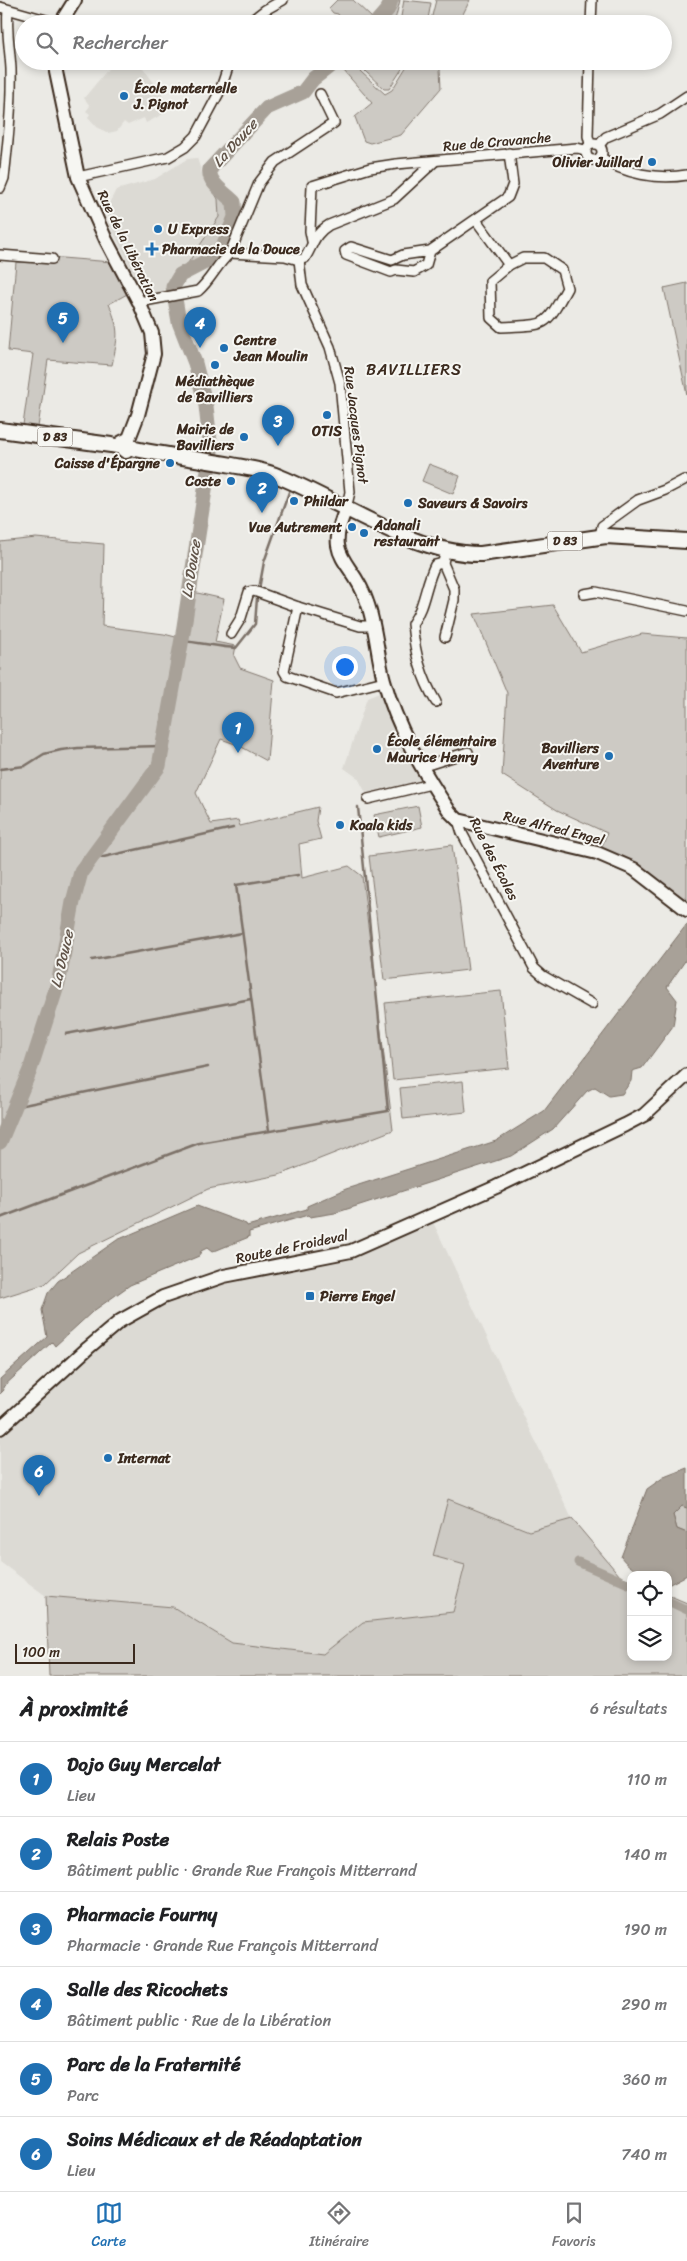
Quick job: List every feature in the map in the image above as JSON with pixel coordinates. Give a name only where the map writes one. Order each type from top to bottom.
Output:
[{"type":"main road","name":"D 83","points":[[0,430],[127,445],[194,459],[257,469],[280,476],[444,557],[461,554],[481,554],[600,537],[687,541]]},
{"type":"street","points":[[66,15],[75,0]]},
{"type":"street","points":[[259,15],[283,0]]},
{"type":"street","points":[[591,15],[592,0]]},
{"type":"street","points":[[0,188],[4,178],[4,150],[11,113],[11,68],[4,8],[28,15]]},
{"type":"street","name":"Rue de la Libération","points":[[56,70],[78,177],[106,240],[139,302],[152,333],[154,354],[138,415],[127,445]]},
{"type":"street","points":[[78,177],[168,157],[185,147],[196,136],[220,91],[227,70]]},
{"type":"street","points":[[590,70],[588,136],[591,146],[602,152],[600,157],[595,160],[590,159],[586,156],[591,146],[606,137],[660,114],[687,96]]},
{"type":"street","points":[[139,302],[198,291],[206,285],[215,268],[230,253],[259,183],[275,162],[334,123],[320,94]]},
{"type":"street","name":"Rue de Cravanche","points":[[299,260],[305,258],[312,241],[329,224],[394,199],[434,162],[591,146]]},
{"type":"street","points":[[430,251],[426,265],[414,272],[396,270],[391,272],[346,255],[345,251],[351,247],[392,260],[403,255],[430,251],[508,197],[513,184],[509,153]]},
{"type":"street","points":[[600,157],[612,166],[641,174],[673,178],[687,175]]},
{"type":"street","points":[[312,241],[310,231],[312,186],[370,168],[396,164],[434,162]]},
{"type":"street","points":[[476,220],[510,265]]},
{"type":"street","points":[[230,253],[286,256],[299,260]]},
{"type":"street","points":[[0,256],[52,259]]},
{"type":"street","points":[[523,258],[544,258],[562,270],[567,288],[551,317],[542,324],[502,327],[491,318],[490,281],[510,265],[523,258]]},
{"type":"street","name":"Rue Jacques Pignot","points":[[299,260],[302,285],[330,347],[340,383],[350,492],[346,509]]},
{"type":"street","points":[[600,537],[602,526],[638,500],[665,490],[684,480]]},
{"type":"street","name":"Rue des Écoles","points":[[346,509],[336,537],[338,552],[368,602],[376,652],[400,729],[431,784],[450,812],[463,821],[462,833],[534,968],[543,976],[592,1004]]},
{"type":"street","points":[[436,702],[424,682],[414,646],[412,624],[421,612],[429,576],[435,565],[444,557],[454,589],[454,600],[445,637]]},
{"type":"street","points":[[231,634],[241,618],[249,592],[254,591],[360,626],[373,626]]},
{"type":"street","points":[[584,594],[596,592],[687,611]]},
{"type":"street","points":[[298,607],[284,671],[287,676],[336,693],[384,681]]},
{"type":"street","points":[[421,767],[468,752]]},
{"type":"street","points":[[368,799],[431,784]]},
{"type":"street","name":"Rue Alfred Engel","points":[[463,821],[597,853],[634,869],[687,910]]},
{"type":"street","name":"Route de Froideval","points":[[0,1428],[120,1321],[163,1296],[224,1276],[339,1255],[392,1234],[626,1125],[644,1114],[687,1075]]},
{"type":"shaded area","points":[[337,0],[353,0],[369,15],[339,15],[333,13],[329,8]]},
{"type":"shaded area","points":[[392,0],[400,0],[396,15],[384,15]]},
{"type":"shaded area","points":[[404,0],[431,3],[429,15],[401,15]]},
{"type":"shaded area","points":[[436,0],[470,0],[462,15],[432,15]]},
{"type":"shaded area","name":"École maternelle J. Pignot","points":[[107,70],[145,70],[162,94],[167,112],[146,123],[144,118],[128,125],[124,122],[117,131],[108,133],[97,127],[88,117],[90,114],[86,111],[90,106],[84,98]]},
{"type":"shaded area","points":[[343,70],[359,70],[385,94],[392,90],[404,70],[440,70],[441,88],[401,135],[370,143],[364,141],[355,117],[372,103]]},
{"type":"shaded area","points":[[401,70],[389,89],[384,89],[365,71]]},
{"type":"shaded area","points":[[197,158],[204,180],[210,185],[218,199],[219,217],[186,266],[173,271],[164,291],[152,293],[141,285],[131,268],[109,224],[107,207],[116,190],[155,179],[187,159]]},
{"type":"shaded area","points":[[210,185],[229,200],[232,214],[219,247],[201,262],[190,267],[186,266],[219,217],[218,199]]},
{"type":"shaded area","points":[[37,256],[112,262],[129,293],[109,304],[117,334],[112,365],[48,360],[38,427],[23,425],[33,354],[8,351],[16,262],[36,262]]},
{"type":"shaded area","points":[[687,283],[687,395],[664,288]]},
{"type":"shaded area","points":[[429,464],[460,476],[453,494],[422,481]]},
{"type":"shaded area","points":[[36,538],[104,544],[102,626],[164,634],[187,640],[193,592],[224,599],[215,642],[236,646],[234,656],[240,668],[274,680],[267,761],[238,745],[221,739],[196,793],[211,824],[238,820],[240,826],[318,807],[316,821],[321,839],[299,844],[302,878],[349,866],[362,876],[393,1130],[279,1175],[208,1189],[78,1253],[45,1284],[0,1298],[0,542]]},
{"type":"shaded area","points":[[553,605],[581,652],[642,634],[687,638],[687,900],[625,858],[601,849],[607,833],[557,810],[502,775],[507,693],[474,614]]},
{"type":"shaded area","name":"École élémentaire Maurice Henry","points":[[382,692],[393,730],[421,780],[366,793],[358,778],[344,768],[367,698]]},
{"type":"shaded area","points":[[418,806],[422,827],[379,837],[374,815]]},
{"type":"shaded area","points":[[452,845],[468,970],[384,980],[369,856]]},
{"type":"shaded area","points":[[687,924],[687,958],[667,987],[677,1000],[673,1026],[642,1068],[632,1071],[631,1081],[622,1094],[609,1096],[595,1087],[587,1091],[553,1129],[511,1156],[335,1213],[310,1217],[308,1215],[249,1232],[249,1237],[212,1252],[207,1248],[201,1251],[199,1256],[130,1285],[92,1312],[55,1346],[52,1342],[3,1387],[4,1390],[0,1394],[0,1379],[47,1337],[42,1310],[48,1293],[58,1281],[117,1240],[197,1206],[247,1226],[307,1209],[307,1206],[346,1189],[496,1141],[544,1111]]},
{"type":"shaded area","points":[[501,991],[509,1068],[393,1080],[385,1003]]},
{"type":"shaded area","points":[[463,1081],[466,1112],[403,1119],[400,1088]]},
{"type":"shaded area","points":[[433,1222],[572,1519],[530,1531],[448,1499],[433,1556],[465,1565],[453,1612],[363,1622],[323,1654],[232,1643],[173,1607],[46,1596],[0,1562],[0,1435],[119,1328],[156,1305],[203,1288],[355,1258]]},
{"type":"shaded area","points":[[687,1468],[687,1508],[682,1506],[673,1515],[677,1529],[687,1533],[687,1575],[672,1583],[672,1571],[639,1571],[631,1567],[621,1557],[647,1489],[664,1477]]},
{"type":"shaded area","points":[[448,1499],[529,1531],[572,1519],[620,1576],[627,1579],[627,1661],[672,1661],[672,1597],[687,1603],[687,1676],[49,1676],[46,1596],[173,1607],[232,1643],[323,1654],[363,1622],[453,1612],[465,1565],[433,1556]]},
{"type":"shaded area","points":[[682,1506],[687,1508],[687,1533],[677,1529],[673,1515]]},
{"type":"waterway","name":"La Douce","points":[[383,15],[388,9],[391,0]]},
{"type":"waterway","name":"La Douce","points":[[0,1142],[30,1070],[59,980],[73,902],[81,872],[159,766],[183,633],[211,451],[206,406],[195,363],[179,322],[173,287],[180,275],[211,259],[223,246],[235,217],[234,202],[214,183],[211,178],[210,169],[267,108],[303,92],[313,79],[324,70]]},
{"type":"waterway","points":[[259,589],[264,562],[289,492]]},
{"type":"waterway","points":[[181,641],[236,648],[255,624],[257,598]]},
{"type":"waterway","points":[[0,769],[25,766],[44,754],[61,750],[162,746]]},
{"type":"waterway","points":[[0,1218],[199,1143],[388,1111],[358,807]]},
{"type":"waterway","points":[[90,860],[233,828]]},
{"type":"waterway","points":[[269,1131],[236,885],[298,875]]},
{"type":"waterway","points":[[92,960],[242,933]]},
{"type":"waterway","points":[[66,1034],[251,999]]},
{"type":"waterway","points":[[14,1107],[208,1067]]},
{"type":"waterway","points":[[578,1562],[627,1583]]},
{"type":"waterway","points":[[672,1603],[687,1610]]},
{"type":"place","name":"École maternelle J. Pignot","points":[[124,96]]},
{"type":"place","name":"Olivier Juillard","points":[[652,162]]},
{"type":"place","name":"U Express","points":[[158,229]]},
{"type":"place","name":"Pharmacie de la Douce","points":[[152,249]]},
{"type":"place","name":"Parc de la Fraternité","points":[[63,343]]},
{"type":"place","name":"Salle des Ricochets","points":[[200,348]]},
{"type":"place","name":"Centre Jean Moulin","points":[[224,348]]},
{"type":"place","name":"Médiathèque de Bavilliers","points":[[215,365]]},
{"type":"place","name":"OTIS","points":[[327,415]]},
{"type":"place","name":"Mairie de Bavilliers","points":[[244,437]]},
{"type":"place","name":"Pharmacie Fourny","points":[[278,446]]},
{"type":"place","name":"Caisse d'Épargne","points":[[170,463]]},
{"type":"place","name":"Coste","points":[[231,481]]},
{"type":"place","name":"Phildar","points":[[294,501]]},
{"type":"place","name":"Saveurs & Savoirs","points":[[408,503]]},
{"type":"place","name":"Relais Poste","points":[[262,513]]},
{"type":"place","name":"Vue Autrement","points":[[352,527]]},
{"type":"place","name":"Adanali restaurant","points":[[364,533]]},
{"type":"place","name":"École élémentaire Maurice Henry","points":[[377,749]]},
{"type":"place","name":"Dojo Guy Mercelat","points":[[238,753]]},
{"type":"place","name":"Bavilliers Aventure","points":[[609,756]]},
{"type":"place","name":"Koala kids","points":[[340,825]]},
{"type":"place","name":"Pierre Engel","points":[[310,1296]]},
{"type":"place","name":"Internat","points":[[108,1458]]},
{"type":"place","name":"Soins Médicaux et de Réadaptation","points":[[39,1496]]},
{"type":"district","name":"BAVILLIERS","points":[[414,369]]}]
